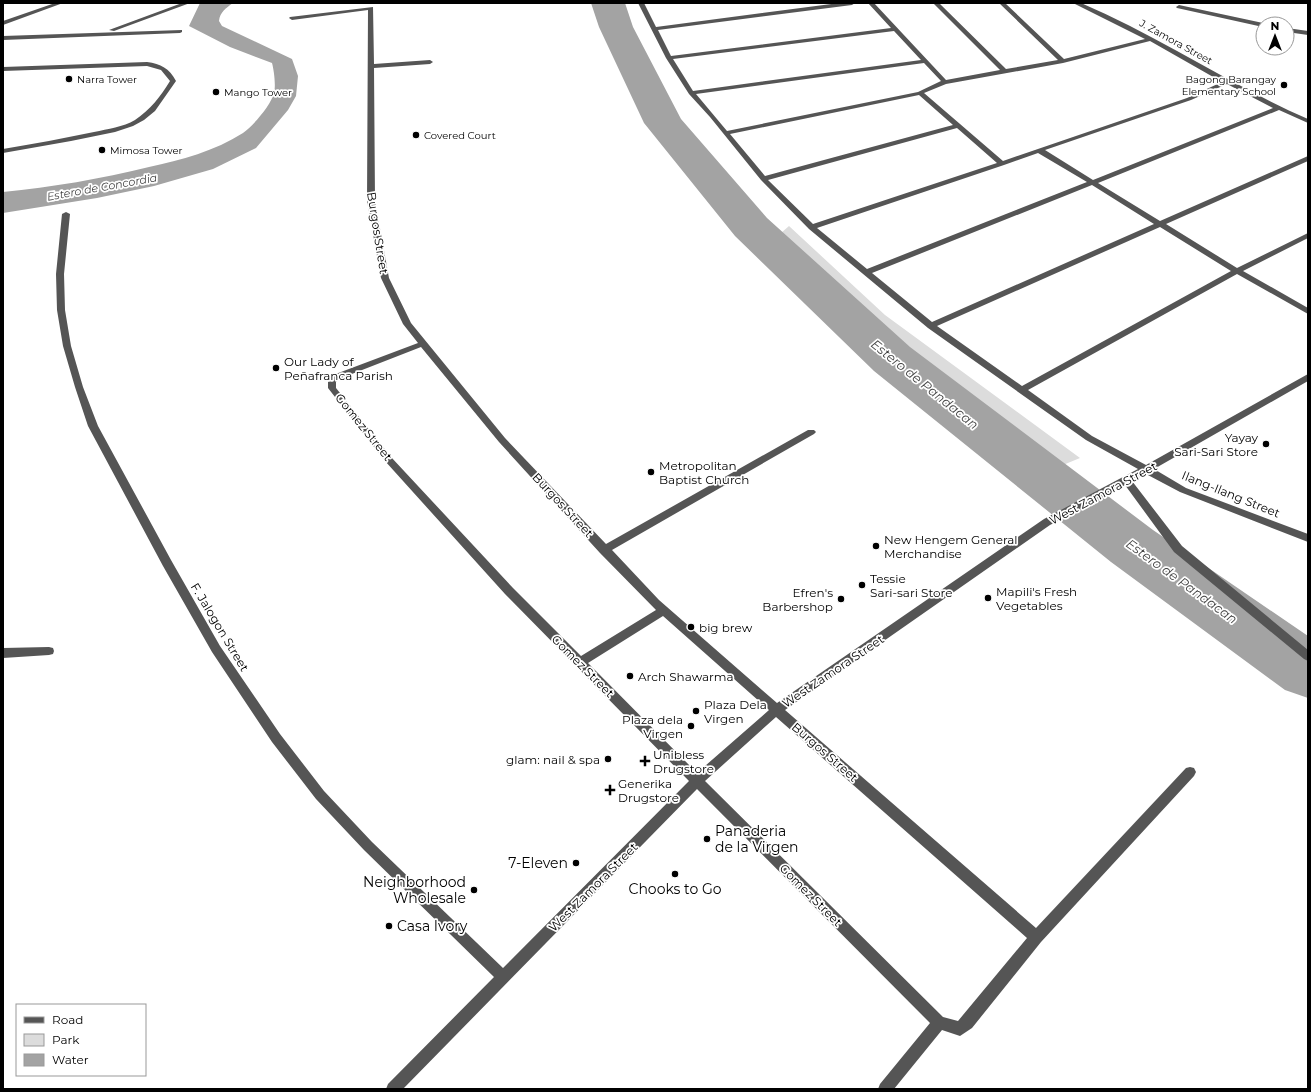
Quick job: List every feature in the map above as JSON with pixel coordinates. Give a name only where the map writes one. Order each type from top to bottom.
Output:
[{"type":"street","points":[[3,23],[60,3]]},
{"type":"street","points":[[104,33],[187,3]]},
{"type":"street","name":"Ilang-Ilang Street","points":[[641,3],[669,58],[691,93],[763,179],[812,227],[930,326],[1089,438],[1146,470],[1183,490],[1308,538]]},
{"type":"street","points":[[654,29],[852,3]]},
{"type":"street","points":[[872,3],[945,82]]},
{"type":"street","points":[[936,3],[1004,71]]},
{"type":"street","points":[[1002,3],[1063,61]]},
{"type":"street","name":"J. Zamora Street","points":[[1076,3],[1151,39],[1227,82],[1308,121]]},
{"type":"street","points":[[1179,7],[1255,23]]},
{"type":"street","name":"Burgos Street","points":[[292,18],[371,8],[371,201],[385,278],[407,324],[422,344],[502,440],[663,611],[777,709],[1036,937]]},
{"type":"street","points":[[669,58],[896,29]]},
{"type":"street","points":[[3,38],[180,31]]},
{"type":"street","points":[[1295,31],[1308,33]]},
{"type":"street","points":[[725,132],[920,93],[926,89],[945,82],[1063,61],[1151,39]]},
{"type":"street","points":[[691,93],[926,61]]},
{"type":"street","points":[[372,66],[430,62]]},
{"type":"street","points":[[3,68],[147,64],[156,65],[168,71],[173,81],[163,98],[147,114],[118,129],[3,151]]},
{"type":"street","points":[[812,227],[1069,141],[1189,99],[1227,82]]},
{"type":"street","points":[[920,93],[1002,164]]},
{"type":"street","points":[[866,272],[1279,108]]},
{"type":"street","points":[[763,179],[958,126]]},
{"type":"street","points":[[1039,150],[1236,271],[1308,311]]},
{"type":"street","points":[[930,326],[1308,158]]},
{"type":"street","name":"F. Jalogon Street","points":[[66,214],[60,274],[61,310],[67,346],[79,387],[93,426],[212,643],[276,738],[320,795],[368,846],[504,978]]},
{"type":"street","points":[[1021,390],[1236,271],[1308,235]]},
{"type":"street","name":"Gomez Street","points":[[422,344],[336,377],[332,382],[332,388],[388,459],[509,591],[579,663],[939,1022],[960,1029],[967,1023],[1036,937]]},
{"type":"street","name":"West Zamora Street","points":[[393,1089],[697,781],[777,709],[1047,522],[1146,470],[1308,377]]},
{"type":"street","points":[[604,550],[811,432]]},
{"type":"street","points":[[1126,480],[1178,549],[1308,656]]},
{"type":"street","points":[[579,663],[663,611]]},
{"type":"street","points":[[3,653],[49,651]]},
{"type":"street","points":[[1036,937],[1190,772]]},
{"type":"street","points":[[885,1089],[939,1022]]},
{"type":"green space","points":[[789,226],[885,315],[1080,458],[1063,465],[977,408],[820,278],[781,233]]},
{"type":"water","name":"Estero de Concordia","points":[[200,3],[233,3],[221,15],[219,21],[222,26],[292,59],[298,76],[296,96],[288,110],[256,148],[213,169],[154,186],[97,198],[3,213],[3,192],[40,188],[95,179],[185,158],[221,145],[247,130],[266,109],[274,93],[275,86],[272,63],[230,47],[189,26]]},
{"type":"waterway","name":"Estero de Pandacan","points":[[608,3],[616,27],[664,123],[751,227],[892,359],[1132,546],[1308,671]]},
{"type":"place","name":"Narra Tower","points":[[69,79]]},
{"type":"place","name":"Bagong Barangay Elementary School","points":[[1284,85]]},
{"type":"place","name":"Mango Tower","points":[[216,92]]},
{"type":"place","name":"Covered Court","points":[[416,135]]},
{"type":"place","name":"Mimosa Tower","points":[[102,150]]},
{"type":"place","name":"Our Lady of Peñafranca Parish","points":[[276,368]]},
{"type":"place","name":"Yayay Sari-Sari Store","points":[[1266,444]]},
{"type":"place","name":"Metropolitan Baptist Church","points":[[651,472]]},
{"type":"place","name":"New Hengem General Merchandise","points":[[876,546]]},
{"type":"place","name":"Tessie Sari-sari Store","points":[[862,585]]},
{"type":"place","name":"Mapili's Fresh Vegetables","points":[[988,598]]},
{"type":"place","name":"Efren's Barbershop","points":[[841,599]]},
{"type":"place","name":"big brew","points":[[691,627]]},
{"type":"place","name":"Arch Shawarma","points":[[630,676]]},
{"type":"place","name":"Plaza Dela Virgen","points":[[696,711]]},
{"type":"place","name":"Plaza dela Virgen","points":[[691,726]]},
{"type":"place","name":"glam: nail & spa","points":[[608,759]]},
{"type":"place","name":"Unibless Drugstore","points":[[645,761]]},
{"type":"place","name":"Generika Drugstore","points":[[610,790]]},
{"type":"place","name":"Panaderia de la Virgen","points":[[707,839]]},
{"type":"place","name":"7-Eleven","points":[[576,863]]},
{"type":"place","name":"Chooks to Go","points":[[675,874]]},
{"type":"place","name":"Neighborhood Wholesale","points":[[474,890]]},
{"type":"place","name":"Casa Ivory","points":[[389,926]]}]
